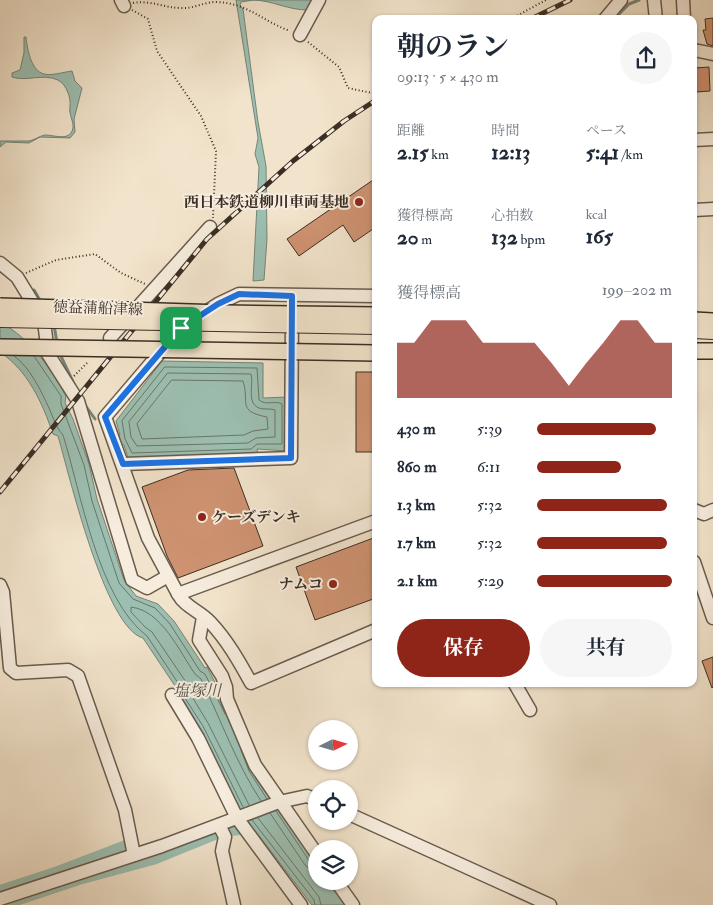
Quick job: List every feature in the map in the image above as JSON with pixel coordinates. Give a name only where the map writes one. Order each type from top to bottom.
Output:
[{"type":"highway","points":[[0,318],[372,325]]},
{"type":"highway","points":[[697,329],[713,330]]},
{"type":"main road","name":"徳益蒲船津線","points":[[0,306],[223,313],[372,315]]},
{"type":"main road","points":[[697,320],[713,321]]},
{"type":"main road","points":[[0,347],[372,353]]},
{"type":"main road","points":[[697,351],[713,351]]},
{"type":"street","points":[[300,35],[320,0]]},
{"type":"street","points":[[609,15],[622,0]]},
{"type":"street","points":[[654,0],[656,15]]},
{"type":"street","points":[[683,0],[684,15]]},
{"type":"street","points":[[697,51],[713,54]]},
{"type":"street","points":[[697,140],[713,139]]},
{"type":"street","points":[[697,210],[713,209]]},
{"type":"street","points":[[110,338],[210,227]]},
{"type":"street","points":[[0,262],[17,277],[44,321],[48,354],[78,400],[132,580],[147,588],[168,576]]},
{"type":"street","points":[[372,296],[239,294],[218,304],[181,328],[105,417],[148,538],[182,602],[203,617],[232,649],[251,683],[372,632]]},
{"type":"street","points":[[123,464],[291,458],[292,296]]},
{"type":"street","points":[[697,511],[704,514],[713,510]]},
{"type":"street","points":[[178,594],[372,522]]},
{"type":"street","points":[[697,571],[713,618]]},
{"type":"street","points":[[0,585],[10,668],[16,673],[68,670],[78,676],[125,810],[134,855]]},
{"type":"street","points":[[203,617],[199,640],[222,676],[227,700],[255,765],[308,841]]},
{"type":"street","points":[[517,687],[530,710]]},
{"type":"street","points":[[172,695],[198,738],[237,818],[301,905]]},
{"type":"street","points":[[0,899],[134,855],[280,801],[308,796]]},
{"type":"street","points":[[358,818],[550,905]]},
{"type":"street","points":[[219,825],[225,837],[222,852],[234,905]]},
{"type":"street","points":[[342,890],[353,905]]},
{"type":"path","points":[[122,3],[144,0],[183,9],[212,2],[232,3],[246,8],[276,26],[300,35],[339,66],[348,88],[372,93]]},
{"type":"path","points":[[518,15],[546,0]]},
{"type":"path","points":[[122,3],[148,19],[157,51],[201,116],[216,151],[215,197],[213,220],[210,227]]},
{"type":"path","points":[[17,277],[56,260],[95,254],[121,272],[155,289]]},
{"type":"water","points":[[236,0],[254,0],[241,2],[240,5],[243,9],[258,122],[266,166],[267,239],[264,280],[253,281],[259,167],[255,154],[258,138]]},
{"type":"water","points":[[254,0],[316,0],[308,10],[294,9]]},
{"type":"water","points":[[24,37],[26,37],[33,64],[40,72],[50,75],[72,71],[75,81],[82,88],[74,119],[75,132],[70,138],[40,137],[45,135],[66,136],[73,130],[69,96],[66,88],[61,82],[52,78],[23,79],[12,77],[12,73],[20,70],[24,53]]},
{"type":"water","points":[[40,137],[29,143],[6,142],[0,147],[0,141],[30,141]]},
{"type":"water","name":"塩塚川","points":[[0,322],[30,345],[53,374],[66,396],[65,403],[73,419],[89,464],[97,499],[124,580],[136,596],[158,604],[174,621],[205,668],[207,667],[279,805],[308,850],[308,890],[335,890],[346,905],[312,905],[237,807],[175,691],[177,689],[143,638],[129,628],[115,608],[90,548],[58,436],[53,434],[33,388],[19,368],[0,352]]},
{"type":"water","points":[[162,361],[263,363],[263,398],[287,397],[287,451],[257,449],[258,454],[128,458],[124,445],[120,443],[118,437],[120,435],[116,421]]},
{"type":"building","points":[[713,18],[713,46],[707,44],[703,30],[706,30],[705,19]]},
{"type":"building","points":[[709,67],[710,91],[697,92],[697,68]]},
{"type":"building","name":"西日本鉄道柳川車両基地","points":[[372,181],[372,230],[354,242],[343,225],[299,256],[287,239]]},
{"type":"building","points":[[356,372],[372,372],[372,452],[356,452]]},
{"type":"building","name":"ケーズデンキ","points":[[234,468],[263,546],[178,578],[167,556],[142,487],[188,470]]},
{"type":"building","name":"ナムコ","points":[[372,538],[372,599],[315,620],[296,567]]},
{"type":"building","points":[[713,657],[713,687],[712,688],[702,661]]},
{"type":"waterway","points":[[618,15],[629,4],[639,0]]},
{"type":"waterway","points":[[34,290],[41,302]]},
{"type":"waterway","points":[[54,325],[57,343]]},
{"type":"waterway","points":[[59,352],[74,384]]},
{"type":"waterway","points":[[85,405],[95,419]]},
{"type":"waterway","points":[[4,905],[79,880],[153,860],[222,832],[249,829]]},
{"type":"waterway","points":[[0,890],[58,871],[126,845]]},
{"type":"railway","points":[[539,15],[570,0]]},
{"type":"railway","points":[[0,492],[207,239],[293,161],[344,121],[372,103]]},
{"type":"place","name":"西日本鉄道柳川車両基地","points":[[359,202]]},
{"type":"place","name":"ケーズデンキ","points":[[202,517]]},
{"type":"place","name":"ナムコ","points":[[333,584]]},
{"type":"route","points":[[239,294],[292,296],[291,458],[123,464],[105,417],[181,328],[218,304],[239,294]]}]
